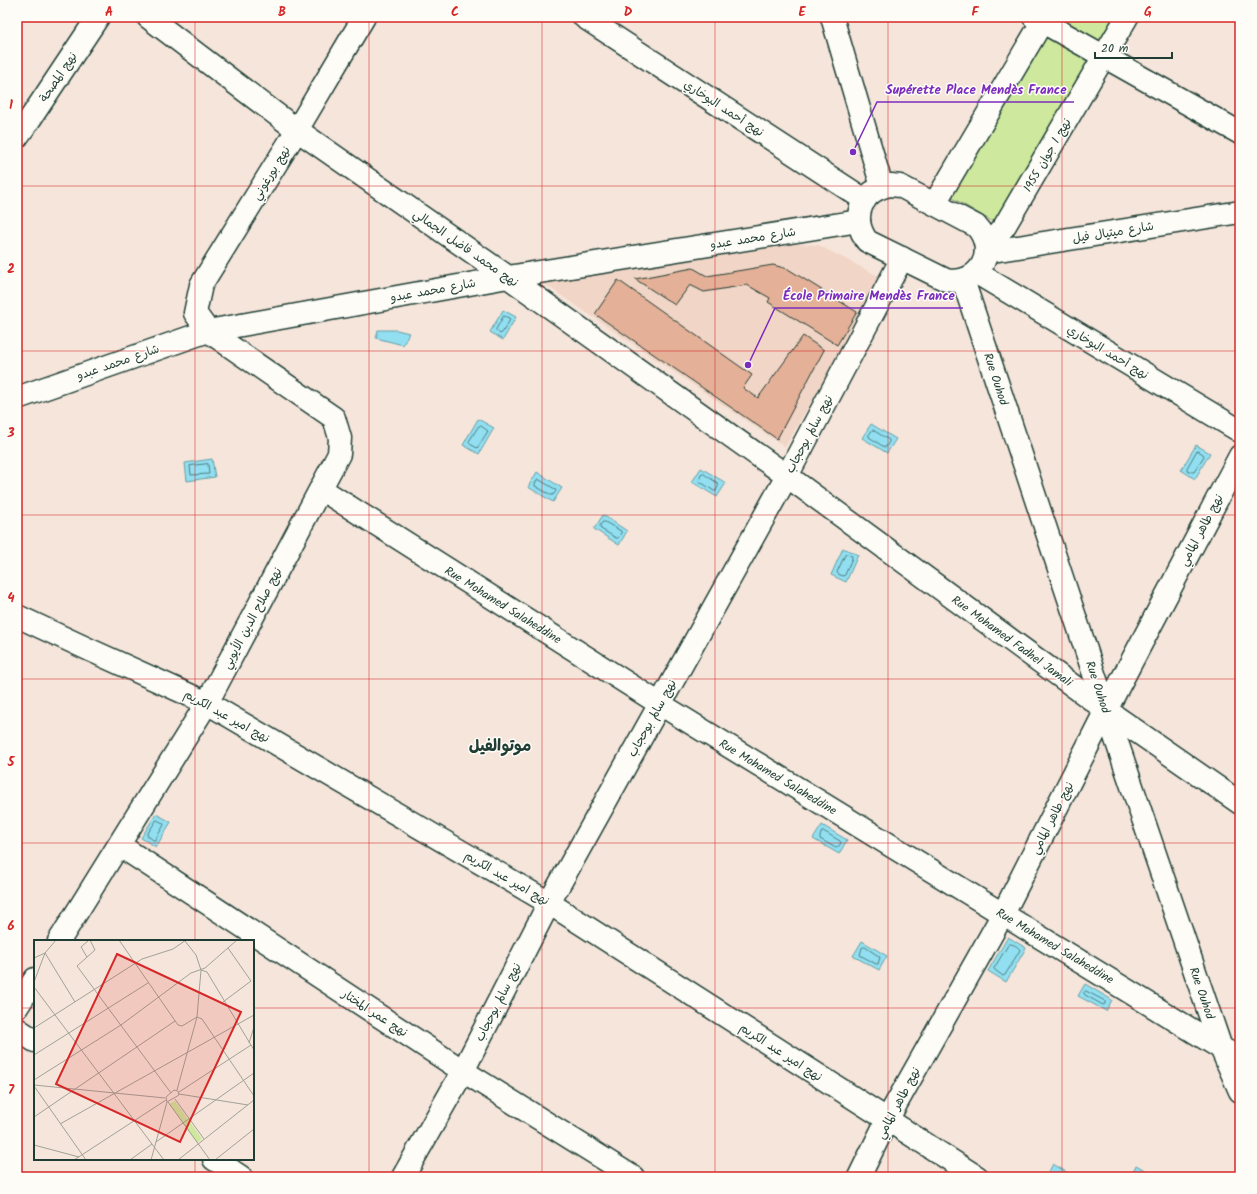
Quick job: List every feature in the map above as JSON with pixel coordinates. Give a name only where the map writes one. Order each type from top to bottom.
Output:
[{"type":"street","name":"نهج المصحة","points":[[17,137],[98,17]]},
{"type":"street","name":"نهج محمد فاضل الجمالي","points":[[148,17],[298,130],[508,277],[786,476]]},
{"type":"street","name":"نهج بورغوني","points":[[208,331],[195,313],[202,286],[298,130],[364,17]]},
{"type":"street","name":"نهج أحمد البوخاري","points":[[584,17],[865,200]]},
{"type":"street","points":[[832,17],[882,187]]},
{"type":"street","name":"نهج 1 جوان 1955","points":[[986,250],[1004,227],[1105,56],[1126,17]]},
{"type":"street","points":[[935,203],[1040,19],[1240,133]]},
{"type":"street","points":[[891,185],[900,186],[935,203],[976,226],[983,236],[986,250],[983,264],[970,276],[954,281],[946,280],[867,241],[863,235],[859,221],[859,214],[865,200],[872,192],[882,187],[891,185]]},
{"type":"street","name":"شارع ميتيال فيل","points":[[986,250],[1240,212]]},
{"type":"street","name":"شارع محمد عبدو","points":[[17,398],[208,331],[508,277],[859,221]]},
{"type":"street","name":"نهج سالم بوحجاب","points":[[403,1177],[463,1071],[549,903],[786,476],[902,258]]},
{"type":"street","name":"نهج أحمد البوخاري","points":[[970,276],[1240,431]]},
{"type":"street","name":"Rue Ouhod","points":[[970,276],[1106,710],[1221,1048],[1240,1090]]},
{"type":"street","name":"نهج صلاح الدين الأيوبي","points":[[60,940],[207,703],[339,454],[340,438],[334,418],[208,331]]},
{"type":"street","name":"نهج طاهر المامي","points":[[859,1177],[887,1120],[1003,914],[1106,710],[1240,456]]},
{"type":"street","name":"Rue Mohamed Fadhel Jamali","points":[[786,476],[1106,710],[1240,803]]},
{"type":"street","name":"Rue Mohamed Salaheddine","points":[[320,489],[660,704],[1221,1048],[1240,1058]]},
{"type":"street","name":"نهج امير عبد الكريم","points":[[17,616],[207,703],[549,903],[977,1177]]},
{"type":"street","name":"نهج عمر المختار","points":[[120,845],[463,1071],[633,1177]]},
{"type":"street","points":[[17,1007],[34,981]]},
{"type":"street","points":[[17,1029],[34,1040]]},
{"type":"street","points":[[216,1160],[241,1177]]},
{"type":"shaded area","points":[[797,244],[818,245],[882,278],[785,447],[543,283]]},
{"type":"green space","points":[[1049,17],[1118,17],[998,225],[949,196]]},
{"type":"water","points":[[503,310],[516,317],[503,340],[490,332]]},
{"type":"water","points":[[378,330],[397,330],[409,333],[403,345],[376,338]]},
{"type":"water","points":[[478,419],[494,428],[479,454],[463,445]]},
{"type":"water","points":[[871,424],[896,439],[887,453],[862,438]]},
{"type":"water","points":[[1196,445],[1210,453],[1195,479],[1181,470]]},
{"type":"water","points":[[212,459],[215,477],[187,481],[185,463]]},
{"type":"water","points":[[701,468],[726,483],[717,497],[692,482]]},
{"type":"water","points":[[537,472],[562,488],[553,502],[528,487]]},
{"type":"water","points":[[603,515],[627,531],[619,545],[594,529]]},
{"type":"water","points":[[843,548],[858,555],[846,582],[831,575]]},
{"type":"water","points":[[156,814],[171,822],[156,847],[141,838]]},
{"type":"water","points":[[822,825],[847,840],[839,854],[813,839]]},
{"type":"water","points":[[1008,937],[1026,948],[1006,982],[988,971]]},
{"type":"water","points":[[862,941],[887,956],[879,970],[853,956]]},
{"type":"water","points":[[1085,984],[1112,1000],[1106,1011],[1078,996]]},
{"type":"water","points":[[1053,1164],[1068,1173],[1066,1177],[1046,1177]]},
{"type":"water","points":[[1136,1165],[1157,1177],[1131,1177]]},
{"type":"building","points":[[773,265],[788,269],[857,312],[837,345],[768,302],[770,298],[747,285],[704,292],[690,285],[675,305],[635,279],[693,268],[707,276]]},
{"type":"building","points":[[618,280],[752,375],[743,388],[758,398],[803,336],[824,350],[777,439],[595,314]]},
{"type":"place","name":"Supérette Place Mendès France","points":[[853,152]]},
{"type":"place","name":"École Primaire Mendès France","points":[[748,365]]},
{"type":"district","name":"موتوالفيل","points":[[500,745]]}]
